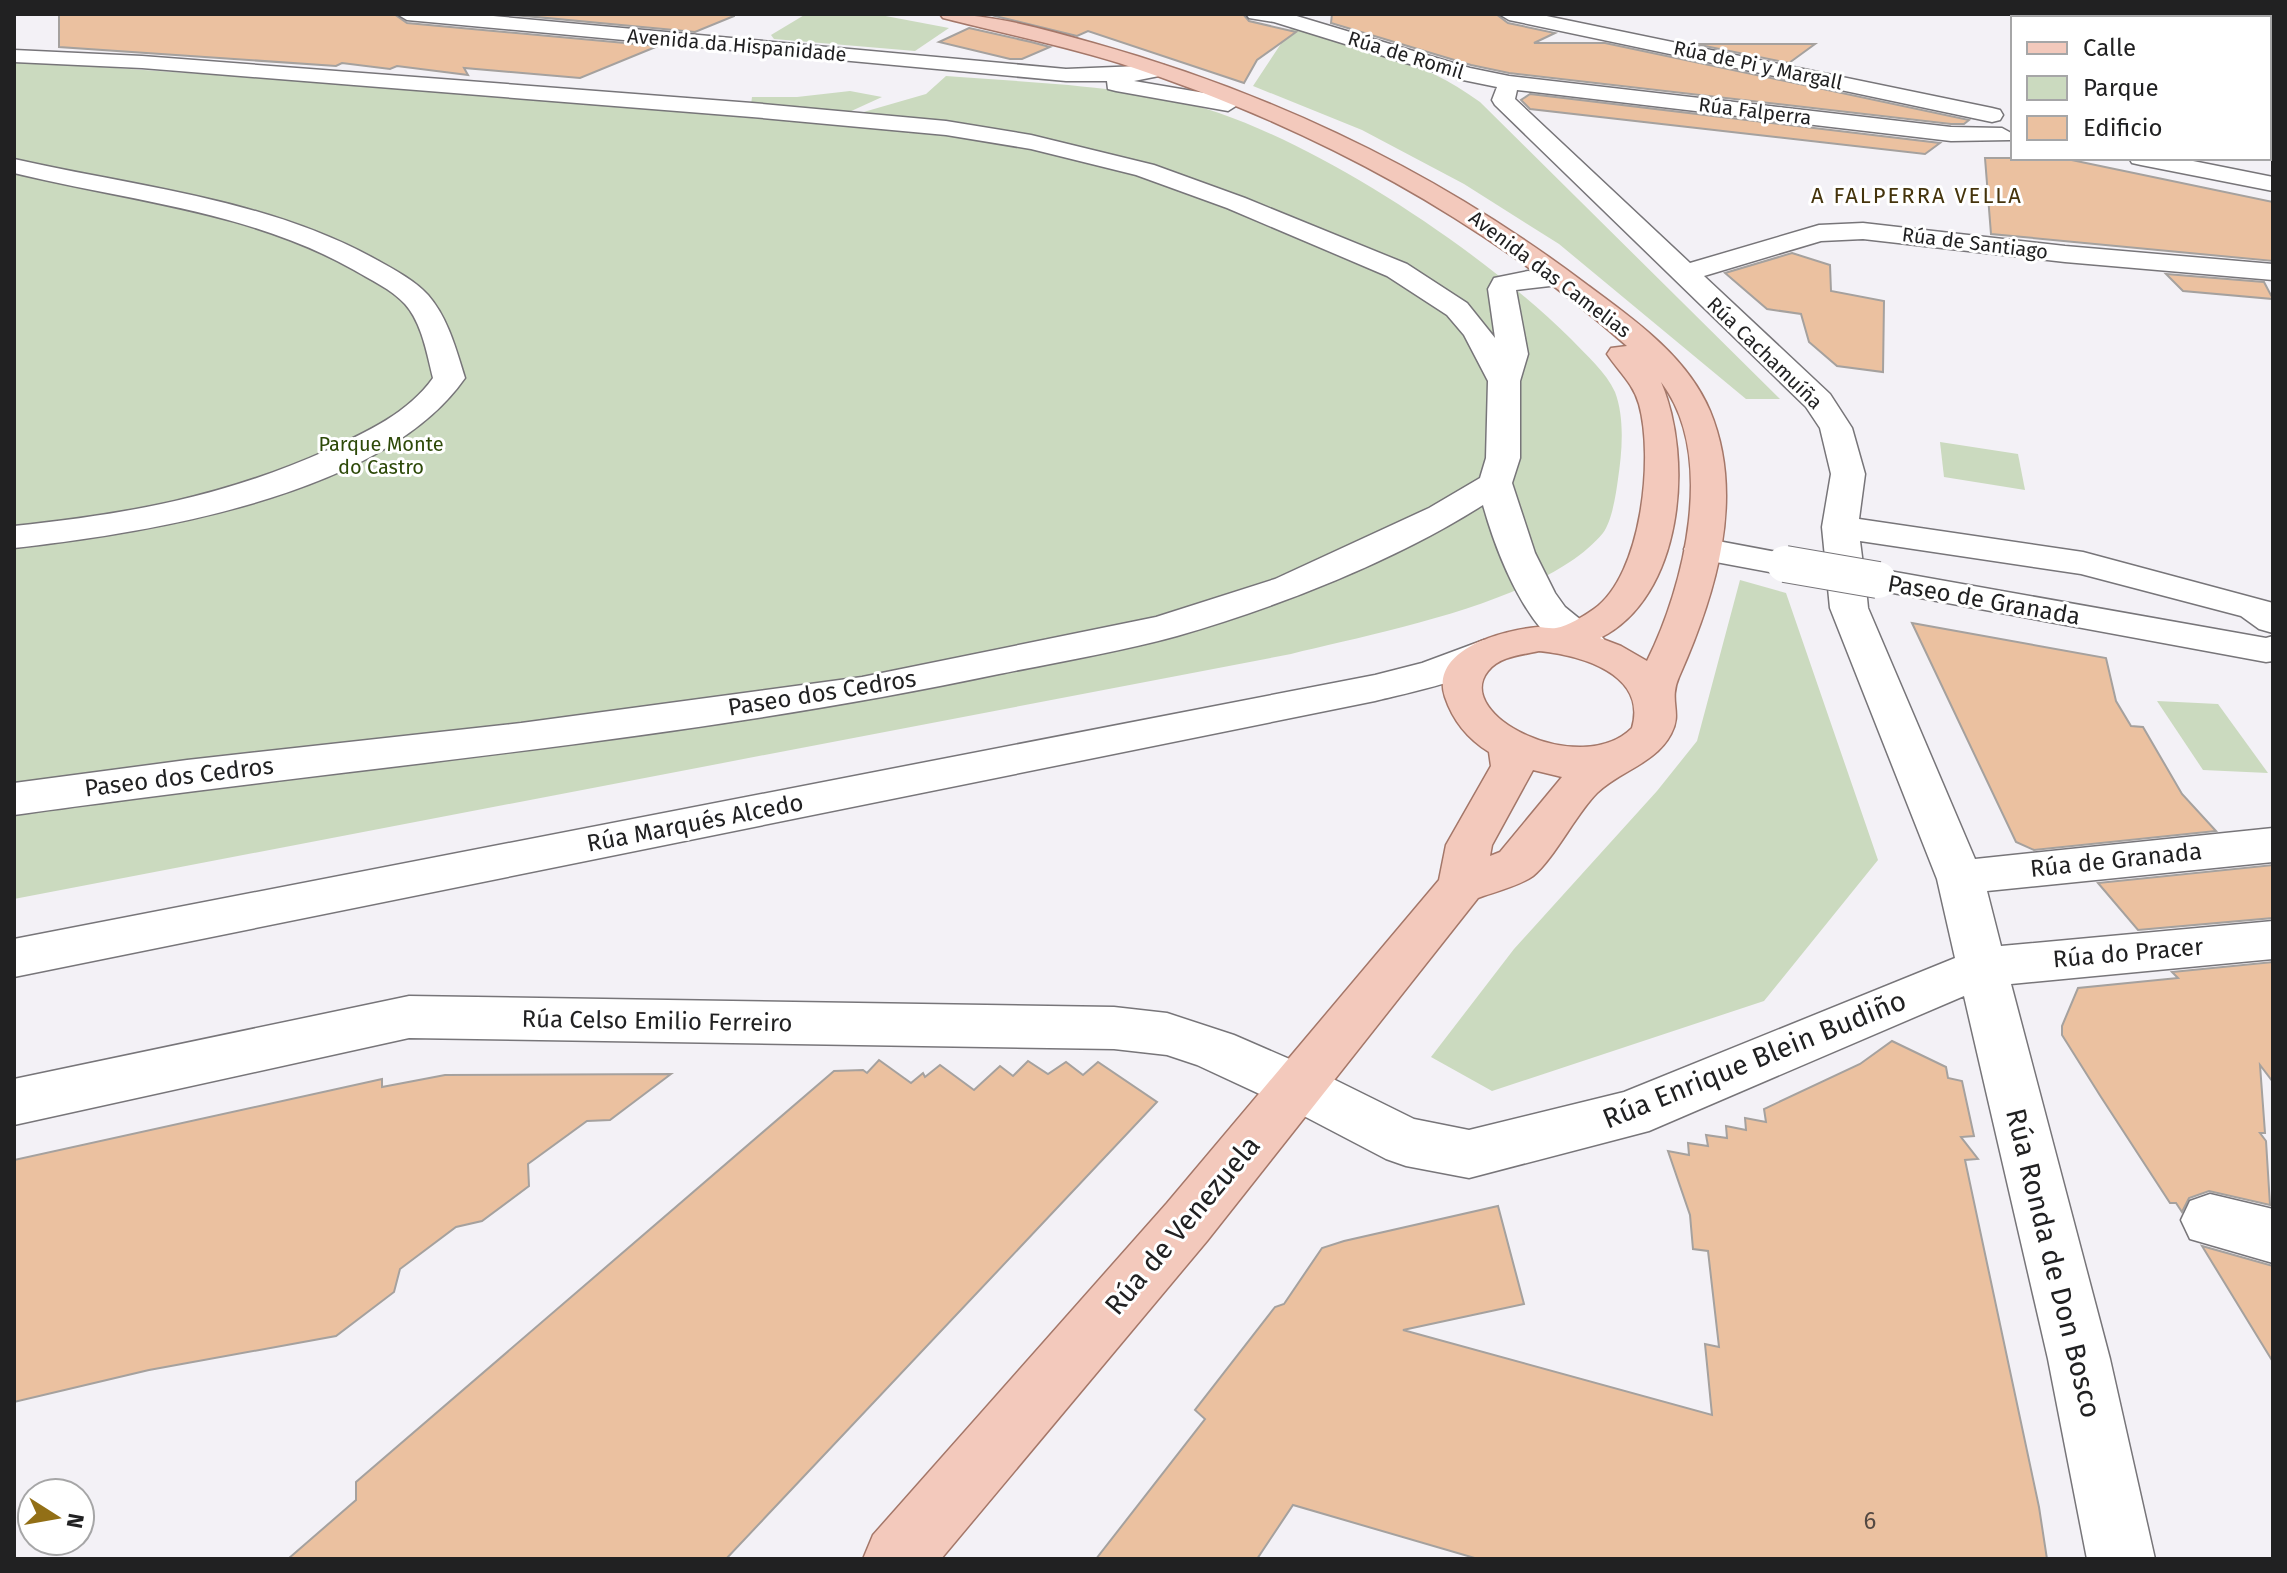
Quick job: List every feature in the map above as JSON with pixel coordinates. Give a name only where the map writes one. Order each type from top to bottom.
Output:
[{"type":"main road","name":"Avenida das Camelias","points":[[950,14],[1018,28],[1193,81],[1379,160],[1443,195],[1508,237],[1635,337],[1662,364],[1694,409],[1707,463],[1709,493],[1702,549],[1686,618],[1652,693]]},
{"type":"main road","name":"Avenida das Camelias","points":[[1156,70],[1171,82],[1352,158],[1416,194],[1540,280],[1588,320],[1631,362],[1646,382],[1658,419],[1660,485],[1648,555],[1638,583],[1619,607],[1574,641]]},
{"type":"main road","points":[[1519,640],[1574,641],[1616,659],[1637,675],[1652,693],[1657,713],[1652,732],[1638,747],[1615,758],[1590,763],[1563,763],[1510,747],[1477,723],[1467,709],[1462,693],[1464,677],[1471,663],[1484,652],[1519,640]]},
{"type":"main road","name":"Rúa de Venezuela","points":[[897,1559],[1187,1222],[1461,886],[1469,845],[1513,766],[1510,747]]},
{"type":"main road","name":"Rúa de Venezuela","points":[[1461,886],[1516,864],[1582,782],[1615,758]]},
{"type":"street","name":"Avenida da Hispanidade","points":[[407,14],[1066,75],[1228,104]]},
{"type":"street","name":"Rúa de Romil","points":[[1256,14],[1276,16],[1466,74],[1509,83]]},
{"type":"street","name":"Rúa de Pi y Margall","points":[[1509,14],[1960,106],[2008,129]]},
{"type":"street","points":[[2260,15],[2273,15]]},
{"type":"street","points":[[1632,20],[1664,45]]},
{"type":"street","points":[[14,56],[157,63],[808,115],[946,128],[1043,145],[1145,170],[1315,234],[1397,270],[1457,309],[1477,332],[1504,381]]},
{"type":"street","name":"Avenida da Hispanidade","points":[[1066,75],[1130,75],[1156,70]]},
{"type":"street","name":"Rúa Falperra","points":[[1509,83],[1951,134],[2008,129]]},
{"type":"street","name":"Rúa Cachamuíña","points":[[1509,83],[1503,100],[1819,401],[1836,428],[1848,474],[1841,538],[1849,608],[1960,879],[1983,967]]},
{"type":"street","points":[[2151,160],[2273,184]]},
{"type":"street","points":[[14,166],[202,203],[288,229],[359,260],[419,302],[439,342],[449,378],[439,395],[419,414],[384,436],[318,468],[241,497],[139,522],[14,537]]},
{"type":"street","name":"Rúa de Santiago","points":[[1683,274],[1819,233],[1863,231],[2065,254],[2273,272]]},
{"type":"street","points":[[1540,280],[1504,284],[1513,354],[1504,381],[1503,458],[1495,483],[1510,542],[1533,588],[1557,624],[1574,641]]},
{"type":"street","points":[[1848,474],[1910,538]]},
{"type":"street","name":"Paseo dos Cedros","points":[[14,799],[187,775],[537,735],[862,690],[1164,627],[1288,587],[1380,547],[1442,516],[1495,483]]},
{"type":"street","points":[[1841,538],[1910,538],[2083,563],[2255,608],[2271,640]]},
{"type":"street","points":[[1841,538],[2091,593],[2113,572]]},
{"type":"street","name":"Paseo de Granada","points":[[1702,549],[1878,580],[2271,640]]},
{"type":"street","name":"Rúa Marqués Alcedo","points":[[14,958],[1375,688],[1435,673],[1484,652]]},
{"type":"street","name":"Rúa Marqués Alcedo","points":[[1375,688],[1419,694],[1467,709]]},
{"type":"street","name":"Rúa de Granada","points":[[1960,879],[1990,873],[2273,845]]},
{"type":"street","name":"Rúa do Pracer","points":[[1983,967],[2273,940]]},
{"type":"street","name":"Rúa Enrique Blein Budiño","points":[[1298,1087],[1406,1142],[1469,1154],[1630,1114],[1983,967]]},
{"type":"street","name":"Rúa Ronda de Don Bosco","points":[[1983,967],[2079,1359],[2121,1559]]},
{"type":"street","name":"Rúa Celso Emilio Ferreiro","points":[[14,1102],[409,1017],[1114,1028],[1167,1034],[1215,1050],[1298,1087]]},
{"type":"street","points":[[2210,1220],[2273,1236]]},
{"type":"green space","points":[[806,14],[875,14],[949,28],[915,51],[774,39],[771,35]]},
{"type":"green space","points":[[1292,27],[1413,64],[1480,102],[1780,399],[1746,399],[1559,244],[1464,184],[1362,130],[1253,86]]},
{"type":"green space","name":"Parque Monte do Castro","points":[[14,61],[376,86],[822,124],[926,94],[946,76],[1120,91],[1188,104],[1264,131],[1310,153],[1406,209],[1496,273],[1571,339],[1606,378],[1618,402],[1621,447],[1611,515],[1603,533],[1577,557],[1542,578],[1458,612],[1368,636],[1291,654],[14,899]]},
{"type":"green space","points":[[850,91],[882,97],[847,113],[751,105],[752,97],[797,97]]},
{"type":"green space","points":[[1940,442],[2018,454],[2025,490],[1944,477]]},
{"type":"green space","points":[[1740,580],[1786,593],[1878,860],[1764,1001],[1492,1091],[1431,1057],[1514,949],[1657,791],[1697,741]]},
{"type":"green space","points":[[2157,701],[2218,704],[2268,773],[2203,770]]},
{"type":"building","points":[[59,14],[394,14],[407,23],[658,46],[580,78],[464,68],[468,75],[397,66],[390,69],[342,63],[336,66],[59,47]]},
{"type":"building","points":[[504,14],[734,14],[734,16],[695,32]]},
{"type":"building","points":[[1243,14],[1249,21],[1296,32],[1257,60],[1244,83],[1088,31],[1077,36],[995,16]]},
{"type":"building","points":[[1332,14],[1496,14],[1508,23],[1555,33],[1534,43],[1605,43],[1969,120],[1964,124],[1951,124],[1509,73],[1471,65],[1331,23]]},
{"type":"building","points":[[969,28],[1050,47],[1022,59],[1010,59],[939,42]]},
{"type":"building","points":[[1695,44],[1815,44],[1789,63]]},
{"type":"building","points":[[1530,94],[1940,143],[1925,154],[1530,109],[1521,100]]},
{"type":"building","points":[[1985,158],[2072,160],[2273,202],[2273,261],[1991,234]]},
{"type":"building","points":[[1792,253],[1830,265],[1831,291],[1884,301],[1883,372],[1837,366],[1809,342],[1801,314],[1767,309],[1725,273]]},
{"type":"building","points":[[2166,274],[2264,282],[2273,299],[2183,291]]},
{"type":"building","points":[[1912,623],[2106,658],[2116,701],[2131,726],[2143,727],[2182,794],[2216,831],[2034,850],[2016,842]]},
{"type":"building","points":[[2273,865],[2273,918],[2138,930],[2098,883]]},
{"type":"building","points":[[2273,962],[2273,1082],[2260,1065],[2265,1133],[2260,1133],[2266,1141],[2270,1205],[2209,1191],[2189,1198],[2182,1212],[2176,1203],[2170,1203],[2101,1097],[2062,1035],[2062,1026],[2078,988],[2178,978],[2172,972]]},
{"type":"building","points":[[1892,1041],[1946,1067],[1948,1078],[1962,1081],[1974,1136],[1961,1137],[1978,1159],[1965,1160],[2039,1507],[2047,1559],[1478,1559],[1293,1505],[1257,1559],[1096,1559],[1205,1419],[1195,1410],[1275,1307],[1284,1304],[1322,1248],[1344,1241],[1498,1206],[1524,1304],[1403,1330],[1712,1415],[1705,1344],[1719,1347],[1708,1251],[1693,1249],[1690,1215],[1668,1151],[1689,1155],[1688,1143],[1708,1146],[1706,1135],[1727,1138],[1726,1126],[1746,1130],[1745,1118],[1766,1122],[1764,1109],[1860,1064]]},
{"type":"building","points":[[879,1060],[911,1083],[940,1065],[974,1090],[1000,1066],[1013,1076],[1028,1061],[1048,1074],[1066,1062],[1083,1075],[1098,1062],[1157,1102],[726,1559],[288,1559],[356,1500],[356,1482],[834,1071],[863,1070],[867,1073]]},
{"type":"building","points":[[671,1074],[610,1120],[587,1121],[528,1164],[529,1186],[482,1221],[456,1227],[400,1269],[394,1292],[336,1336],[149,1370],[14,1402],[14,1160],[382,1079],[382,1087],[445,1075]]},
{"type":"building","points":[[2202,1246],[2273,1266],[2273,1362]]},
{"type":"district","name":"A FALPERRA VELLA","points":[[1917,195]]}]
